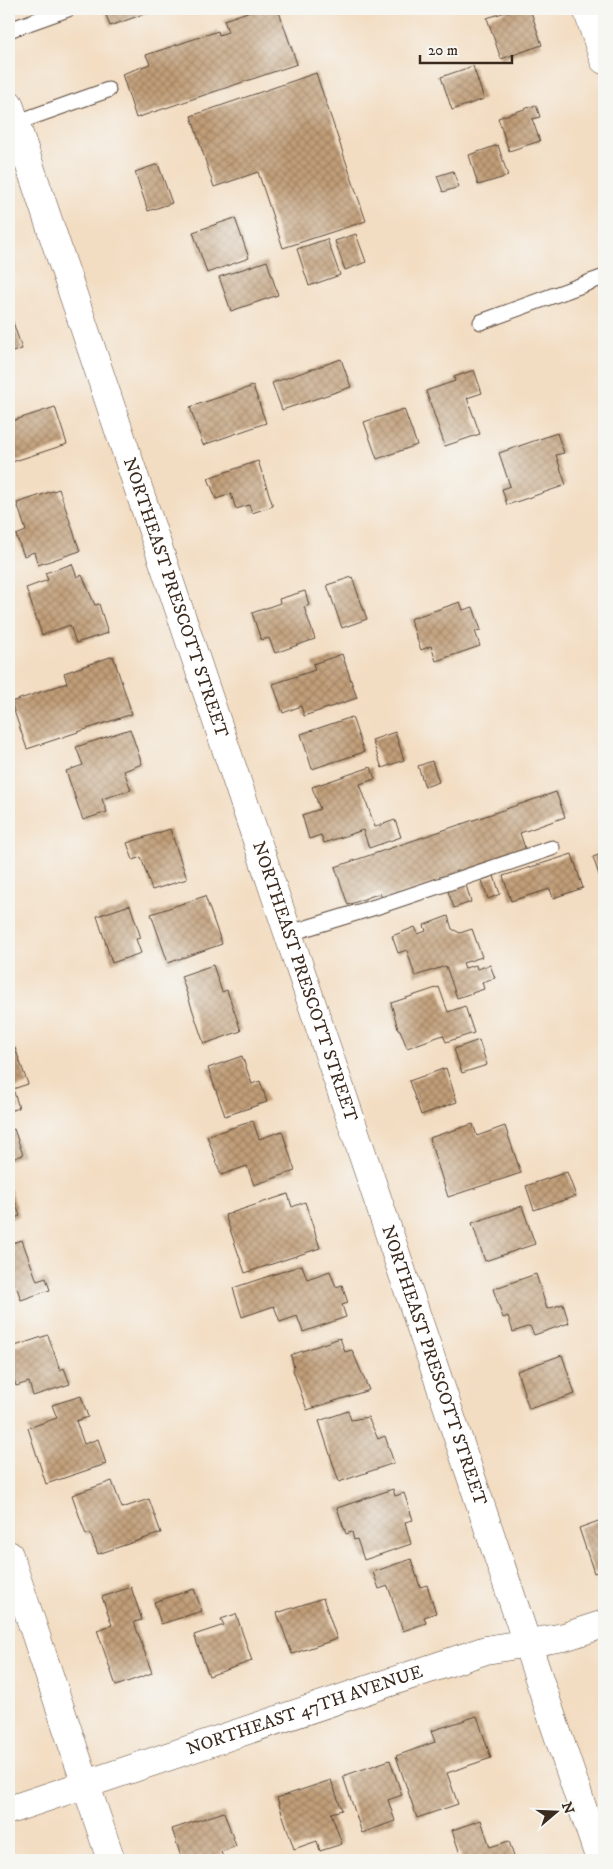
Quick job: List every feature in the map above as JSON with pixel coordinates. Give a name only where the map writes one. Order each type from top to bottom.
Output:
[{"type":"street","points":[[587,9],[604,60]]},
{"type":"street","name":"NORTHEAST PRESCOTT STREET","points":[[12,114],[600,1860]]},
{"type":"street","points":[[9,1556],[111,1860]]},
{"type":"street","name":"NORTHEAST 47TH AVENUE","points":[[9,1810],[486,1650],[564,1637],[604,1624]]},
{"type":"lane","points":[[9,30],[43,13],[68,9]]},
{"type":"lane","points":[[12,114],[108,90]]},
{"type":"lane","points":[[481,322],[604,277]]},
{"type":"lane","points":[[287,934],[385,904],[552,848]]},
{"type":"building","points":[[104,9],[158,9],[110,26]]},
{"type":"building","points":[[256,9],[278,9],[297,64],[136,118],[122,74],[150,64],[146,55],[218,31],[219,35],[228,32],[224,20]]},
{"type":"building","points":[[515,9],[530,9],[542,45],[501,59],[487,18]]},
{"type":"building","points":[[473,66],[484,99],[452,110],[441,77]]},
{"type":"building","points":[[316,73],[366,221],[283,248],[258,172],[214,187],[191,116]]},
{"type":"building","points":[[536,105],[540,117],[532,119],[540,141],[509,151],[498,118]]},
{"type":"building","points":[[498,145],[508,176],[478,185],[469,155]]},
{"type":"building","points":[[158,164],[172,203],[148,211],[135,172]]},
{"type":"building","points":[[453,171],[459,187],[443,192],[437,176]]},
{"type":"building","points":[[235,218],[249,258],[207,273],[193,232]]},
{"type":"building","points":[[356,234],[366,262],[345,270],[335,241]]},
{"type":"building","points":[[327,239],[340,275],[309,286],[297,249]]},
{"type":"building","points":[[267,261],[278,295],[231,311],[219,277]]},
{"type":"building","points":[[11,316],[22,349],[9,353],[9,317]]},
{"type":"building","points":[[341,359],[351,387],[282,410],[272,383]]},
{"type":"building","points":[[474,370],[482,393],[467,398],[480,434],[445,446],[426,391],[455,381],[454,377]]},
{"type":"building","points":[[253,386],[266,423],[203,445],[190,407]]},
{"type":"building","points":[[55,407],[67,444],[9,463],[9,422]]},
{"type":"building","points":[[404,409],[417,445],[377,459],[364,422]]},
{"type":"building","points":[[557,433],[564,453],[556,455],[566,485],[507,505],[502,489],[510,486],[499,453]]},
{"type":"building","points":[[258,461],[273,506],[252,513],[249,505],[236,509],[231,494],[216,499],[208,478]]},
{"type":"building","points":[[59,489],[80,551],[38,565],[34,552],[24,556],[16,535],[26,531],[17,503]]},
{"type":"building","points":[[72,564],[77,577],[82,575],[95,605],[99,604],[108,633],[76,643],[70,625],[42,635],[26,588],[48,580],[45,573]]},
{"type":"building","points":[[352,577],[367,619],[342,628],[327,585]]},
{"type":"building","points":[[305,591],[309,605],[304,607],[315,639],[275,653],[269,638],[261,640],[252,613],[280,603],[279,599]]},
{"type":"building","points":[[460,602],[463,610],[473,607],[481,630],[475,631],[480,646],[436,661],[431,646],[421,650],[410,619]]},
{"type":"building","points":[[342,654],[357,698],[304,716],[301,706],[283,713],[273,684],[315,670],[313,664]]},
{"type":"building","points":[[113,656],[132,714],[27,749],[11,702],[67,683],[64,673]]},
{"type":"building","points":[[352,717],[364,752],[312,769],[301,734]]},
{"type":"building","points":[[130,729],[142,764],[124,771],[131,790],[102,799],[107,812],[83,820],[66,771],[83,765],[76,747]]},
{"type":"building","points":[[395,732],[404,760],[382,768],[372,740]]},
{"type":"building","points":[[432,761],[439,782],[425,787],[418,766]]},
{"type":"building","points":[[371,767],[375,779],[360,784],[375,827],[395,820],[401,837],[369,848],[363,830],[324,843],[321,835],[309,839],[302,815],[320,809],[312,787]]},
{"type":"building","points":[[556,792],[565,817],[520,833],[526,851],[383,900],[380,893],[348,905],[335,867]]},
{"type":"building","points":[[170,829],[187,879],[152,890],[141,857],[133,860],[127,843]]},
{"type":"building","points":[[604,853],[604,880],[601,881],[593,857]]},
{"type":"building","points":[[572,854],[583,888],[553,898],[550,889],[511,901],[503,876]]},
{"type":"building","points":[[494,876],[500,894],[488,899],[482,880]]},
{"type":"building","points":[[466,885],[471,902],[454,908],[448,891]]},
{"type":"building","points":[[205,896],[222,944],[168,963],[151,914]]},
{"type":"building","points":[[130,905],[141,938],[136,939],[141,953],[112,963],[97,916]]},
{"type":"building","points":[[448,916],[452,929],[460,933],[472,929],[482,957],[463,963],[465,968],[476,965],[477,969],[490,965],[495,978],[482,982],[484,989],[457,998],[446,966],[415,976],[407,950],[398,953],[392,936],[415,927],[418,934],[426,931],[424,925]]},
{"type":"building","points":[[213,965],[222,992],[227,990],[241,1031],[204,1044],[181,976]]},
{"type":"building","points":[[439,987],[448,1012],[465,1006],[474,1033],[446,1042],[443,1035],[407,1048],[398,1029],[391,1003]]},
{"type":"building","points":[[479,1040],[487,1065],[462,1073],[454,1049]]},
{"type":"building","points":[[15,1048],[28,1084],[13,1089],[19,1108],[9,1111],[9,1050]]},
{"type":"building","points":[[242,1056],[252,1084],[260,1081],[267,1102],[225,1116],[208,1068]]},
{"type":"building","points":[[446,1068],[457,1102],[421,1115],[409,1081]]},
{"type":"building","points":[[253,1121],[259,1139],[282,1131],[295,1171],[254,1185],[247,1166],[221,1175],[207,1136]]},
{"type":"building","points":[[473,1124],[477,1136],[505,1126],[521,1173],[448,1197],[429,1138]]},
{"type":"building","points":[[14,1129],[23,1155],[9,1160],[9,1131]]},
{"type":"building","points":[[567,1172],[576,1196],[534,1210],[526,1186]]},
{"type":"building","points":[[9,1190],[11,1190],[20,1216],[9,1220]]},
{"type":"building","points":[[288,1194],[292,1207],[305,1202],[320,1248],[245,1273],[225,1215]]},
{"type":"building","points":[[522,1206],[535,1244],[485,1261],[472,1223]]},
{"type":"building","points":[[22,1240],[37,1281],[46,1278],[50,1290],[21,1300],[17,1288],[9,1291],[9,1244]]},
{"type":"building","points":[[302,1265],[307,1279],[330,1271],[336,1287],[342,1285],[348,1303],[342,1305],[346,1317],[303,1332],[297,1316],[280,1322],[274,1306],[242,1317],[233,1288]]},
{"type":"building","points":[[536,1274],[547,1309],[563,1304],[569,1323],[534,1335],[530,1326],[513,1332],[508,1316],[503,1318],[493,1289]]},
{"type":"building","points":[[48,1335],[60,1370],[64,1368],[70,1384],[33,1396],[29,1382],[16,1386],[9,1365],[9,1348]]},
{"type":"building","points":[[340,1338],[345,1352],[352,1350],[369,1390],[307,1410],[293,1370],[291,1355]]},
{"type":"building","points":[[562,1355],[575,1394],[529,1409],[517,1371]]},
{"type":"building","points":[[81,1396],[88,1417],[76,1421],[84,1444],[98,1439],[106,1464],[46,1484],[28,1428],[57,1418],[52,1405]]},
{"type":"building","points":[[348,1411],[351,1420],[368,1417],[378,1439],[385,1436],[394,1463],[339,1482],[319,1421]]},
{"type":"building","points":[[112,1481],[122,1508],[149,1499],[161,1533],[98,1554],[90,1533],[86,1535],[72,1495]]},
{"type":"building","points":[[393,1489],[395,1496],[404,1493],[413,1520],[405,1522],[411,1544],[364,1560],[357,1539],[354,1540],[352,1532],[346,1534],[337,1508]]},
{"type":"building","points":[[604,1519],[604,1570],[594,1573],[579,1528]]},
{"type":"building","points":[[411,1559],[420,1587],[427,1585],[436,1613],[424,1617],[426,1623],[403,1631],[388,1586],[379,1589],[373,1572]]},
{"type":"building","points":[[131,1587],[142,1620],[134,1622],[152,1673],[116,1686],[97,1630],[112,1625],[102,1597]]},
{"type":"building","points":[[194,1589],[202,1611],[161,1624],[154,1602]]},
{"type":"building","points":[[323,1598],[337,1639],[292,1654],[277,1613]]},
{"type":"building","points":[[236,1614],[252,1661],[209,1676],[194,1635],[224,1625],[221,1619]]},
{"type":"building","points":[[477,1716],[491,1758],[447,1773],[458,1804],[417,1818],[396,1756],[435,1742],[431,1731]]},
{"type":"building","points":[[390,1760],[402,1795],[388,1800],[395,1821],[362,1833],[343,1776]]},
{"type":"building","points":[[331,1780],[342,1810],[331,1813],[342,1844],[320,1851],[317,1841],[294,1849],[277,1798]]},
{"type":"building","points":[[224,1812],[236,1846],[221,1852],[224,1860],[182,1860],[172,1829]]},
{"type":"building","points":[[481,1820],[490,1847],[509,1841],[515,1860],[462,1860],[452,1830]]}]
